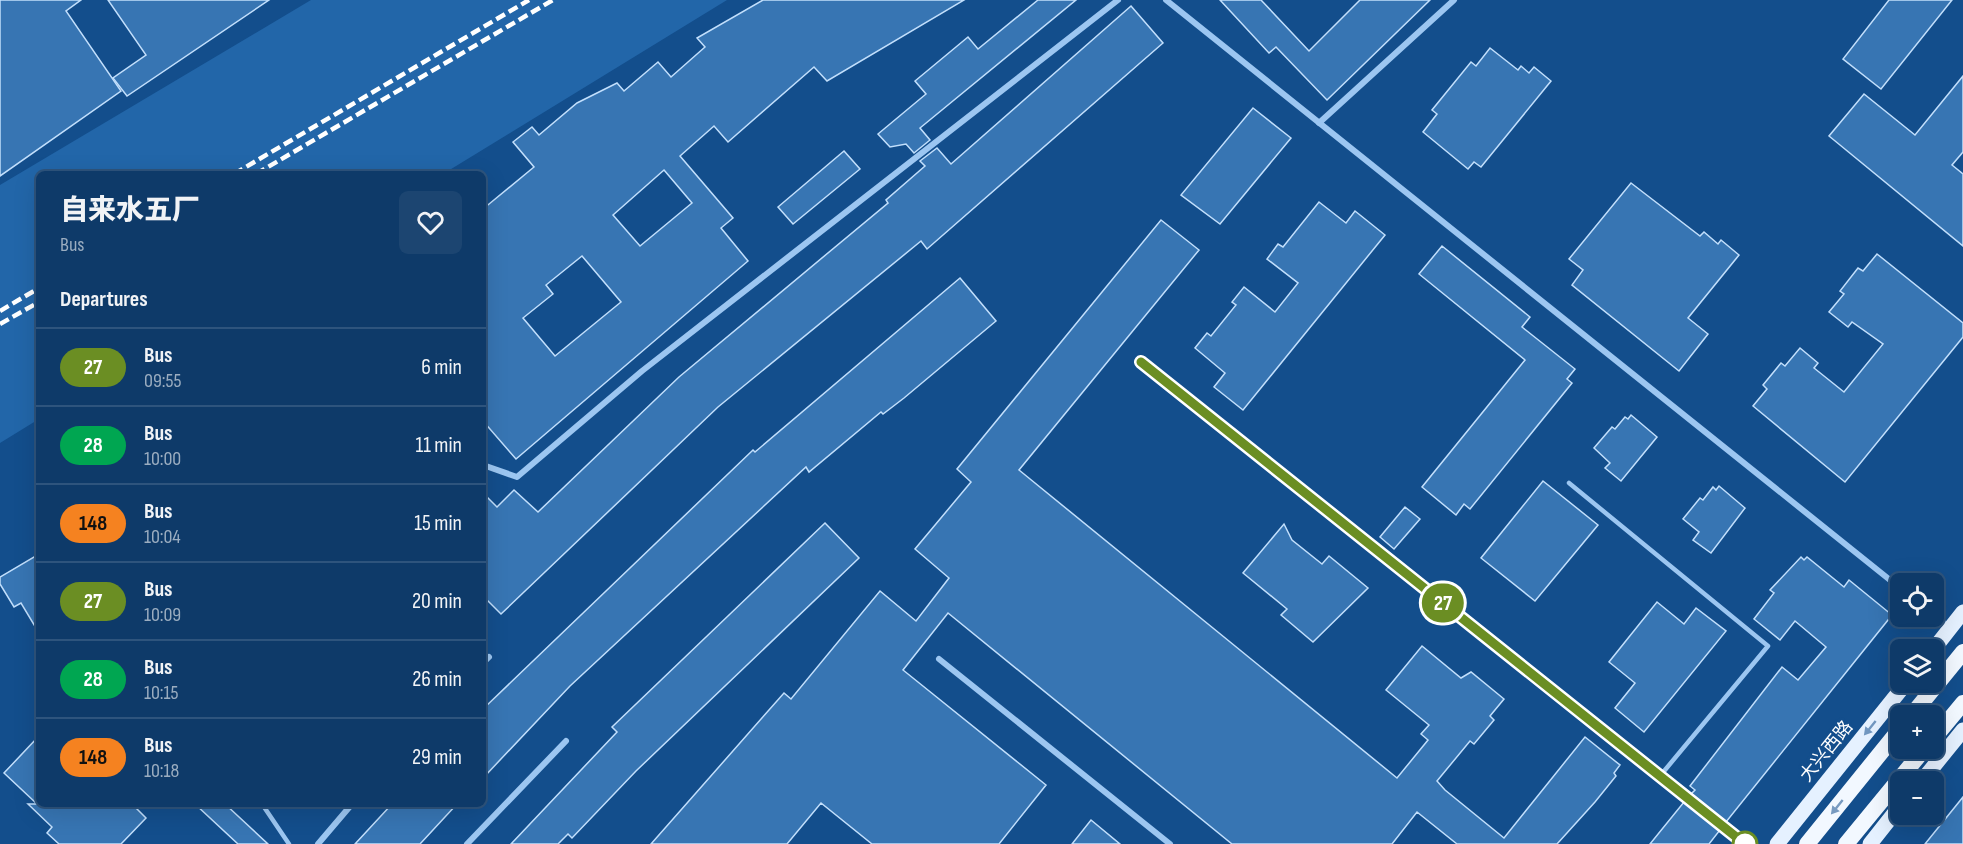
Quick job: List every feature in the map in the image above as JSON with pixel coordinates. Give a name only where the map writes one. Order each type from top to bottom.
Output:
[{"type":"highway","points":[[1920,705],[1963,652]]},
{"type":"highway","points":[[1944,726],[1963,703]]},
{"type":"highway","points":[[1807,844],[1890,741]]},
{"type":"highway","points":[[1846,844],[1916,759]]},
{"type":"main road","points":[[1942,639],[1963,612]]},
{"type":"main road","name":"大兴西路","points":[[1777,844],[1897,693]]},
{"type":"main road","points":[[1930,771],[1963,730]]},
{"type":"main road","points":[[1870,844],[1890,819]]},
{"type":"street","points":[[486,466],[518,477],[642,371],[1118,0]]},
{"type":"street","points":[[1166,0],[1890,580]]},
{"type":"street","points":[[1318,123],[1454,0]]},
{"type":"street","points":[[1141,362],[1745,844]]},
{"type":"street","points":[[1944,623],[1950,628]]},
{"type":"street","points":[[486,660],[489,657]]},
{"type":"street","points":[[939,659],[1170,844]]},
{"type":"street","points":[[467,844],[566,741]]},
{"type":"street","points":[[318,844],[349,807]]},
{"type":"lane","points":[[1569,483],[1768,646],[1660,776]]},
{"type":"lane","points":[[264,807],[289,844]]},
{"type":"shaded area","points":[[311,0],[727,0],[448,171],[36,171],[36,421],[0,443],[0,185]]},
{"type":"building","points":[[0,0],[81,0],[66,11],[121,91],[0,176]]},
{"type":"building","points":[[108,0],[269,0],[127,96],[113,78],[146,55]]},
{"type":"building","points":[[763,0],[964,0],[827,81],[814,67],[728,142],[714,126],[680,156],[733,218],[721,228],[748,261],[516,459],[486,424],[486,207],[534,167],[513,142],[532,127],[539,135],[577,103],[617,83],[624,91],[658,62],[671,77],[705,47],[697,38]],"holes":[[[664,170],[692,203],[640,246],[613,215]],[[582,256],[621,302],[555,356],[523,318],[553,294],[546,285]]]},
{"type":"building","points":[[1038,0],[1076,0],[920,128],[930,140],[914,153],[906,144],[890,147],[878,134],[926,94],[915,81],[968,37],[978,49]]},
{"type":"building","points":[[1220,0],[1261,0],[1309,51],[1360,0],[1430,0],[1327,100],[1276,47],[1269,53]]},
{"type":"building","points":[[1889,0],[1952,0],[1881,89],[1843,59]]},
{"type":"building","points":[[1131,6],[1163,43],[927,249],[921,241],[718,407],[501,614],[486,599],[486,496],[497,507],[514,490],[538,512],[679,377],[888,203],[886,200],[925,166],[920,161],[937,148],[951,164]]},
{"type":"building","points":[[1490,48],[1518,70],[1521,66],[1529,73],[1534,67],[1551,81],[1481,167],[1474,162],[1468,169],[1423,132],[1437,114],[1432,110],[1471,62],[1476,66]]},
{"type":"building","points":[[1963,76],[1963,152],[1952,165],[1963,174],[1963,246],[1829,136],[1864,94],[1915,135]]},
{"type":"building","points":[[1253,108],[1291,138],[1220,224],[1181,195]]},
{"type":"building","points":[[844,151],[860,169],[793,224],[778,207]]},
{"type":"building","points":[[1631,183],[1700,236],[1704,232],[1718,244],[1721,240],[1739,255],[1688,318],[1708,334],[1679,371],[1572,285],[1583,270],[1569,259]]},
{"type":"building","points":[[1319,202],[1346,223],[1355,211],[1385,235],[1243,410],[1214,387],[1225,373],[1195,348],[1207,333],[1211,336],[1236,305],[1232,302],[1244,287],[1275,312],[1298,283],[1267,259],[1278,244],[1283,247]]},
{"type":"building","points":[[1161,220],[1199,250],[1019,470],[1397,778],[1428,740],[1421,734],[1429,725],[1386,690],[1422,646],[1461,678],[1471,672],[1504,699],[1490,716],[1494,720],[1474,744],[1470,741],[1437,781],[1445,790],[1504,838],[1585,737],[1620,765],[1614,773],[1616,776],[1595,802],[1557,844],[1457,844],[1417,812],[1392,844],[1232,844],[948,613],[903,670],[1046,785],[999,844],[872,844],[821,803],[787,844],[651,844],[784,693],[791,699],[880,591],[916,621],[949,578],[915,549],[971,482],[957,469]]},
{"type":"building","points":[[1442,246],[1530,317],[1522,327],[1575,369],[1567,379],[1572,383],[1470,509],[1464,504],[1456,515],[1422,487],[1525,360],[1419,274]]},
{"type":"building","points":[[1877,254],[1963,323],[1963,337],[1845,482],[1753,406],[1767,389],[1763,385],[1781,363],[1785,366],[1800,348],[1818,363],[1814,368],[1844,392],[1883,344],[1852,322],[1848,327],[1829,312],[1844,294],[1840,291],[1858,268],[1863,271]]},
{"type":"building","points":[[960,278],[996,321],[904,398],[883,414],[881,412],[809,472],[806,467],[570,686],[486,775],[486,706],[753,450],[755,452]]},
{"type":"building","points":[[1631,415],[1657,437],[1621,481],[1605,468],[1610,463],[1594,448],[1612,427],[1615,429],[1625,417],[1628,419]]},
{"type":"building","points":[[1543,481],[1598,525],[1535,601],[1481,558]]},
{"type":"building","points":[[1719,486],[1745,508],[1711,553],[1693,540],[1699,532],[1683,519],[1700,498],[1703,500],[1713,487],[1716,490]]},
{"type":"building","points":[[1405,507],[1420,519],[1394,549],[1380,537]]},
{"type":"building","points":[[825,523],[859,558],[636,771],[572,838],[568,834],[558,844],[511,844],[617,732],[612,727]]},
{"type":"building","points":[[1284,524],[1292,540],[1322,564],[1329,556],[1368,588],[1313,642],[1281,615],[1287,609],[1243,573]]},
{"type":"building","points":[[36,556],[36,628],[21,603],[14,607],[0,584],[0,577]]},
{"type":"building","points":[[1801,557],[1804,560],[1807,557],[1844,587],[1849,580],[1890,613],[1890,617],[1726,822],[1691,794],[1695,790],[1690,786],[1782,667],[1798,680],[1826,647],[1795,621],[1780,640],[1754,619],[1774,593],[1770,590]]},
{"type":"building","points":[[1657,602],[1684,624],[1696,608],[1726,631],[1644,732],[1615,708],[1635,683],[1609,662]]},
{"type":"building","points":[[36,739],[36,803],[4,773]]},
{"type":"building","points":[[1963,797],[1963,844],[1925,844],[1940,825],[1944,825],[1944,820]]},
{"type":"building","points":[[1684,802],[1720,830],[1709,844],[1650,844]]},
{"type":"building","points":[[28,804],[36,804],[36,807],[135,807],[146,818],[121,844],[59,844],[47,833],[52,827]]},
{"type":"building","points":[[198,807],[228,807],[268,844],[238,844]]},
{"type":"building","points":[[389,807],[454,807],[420,844],[355,844]]},
{"type":"building","points":[[1091,820],[1120,844],[1072,844]]},
{"type":"railway","points":[[239,171],[529,0]]},
{"type":"railway","points":[[261,171],[553,0]]},
{"type":"railway","points":[[0,311],[36,290]]},
{"type":"railway","points":[[0,324],[36,304]]},
{"type":"bus line","name":"27","points":[[1141,362],[1745,844]]}]
